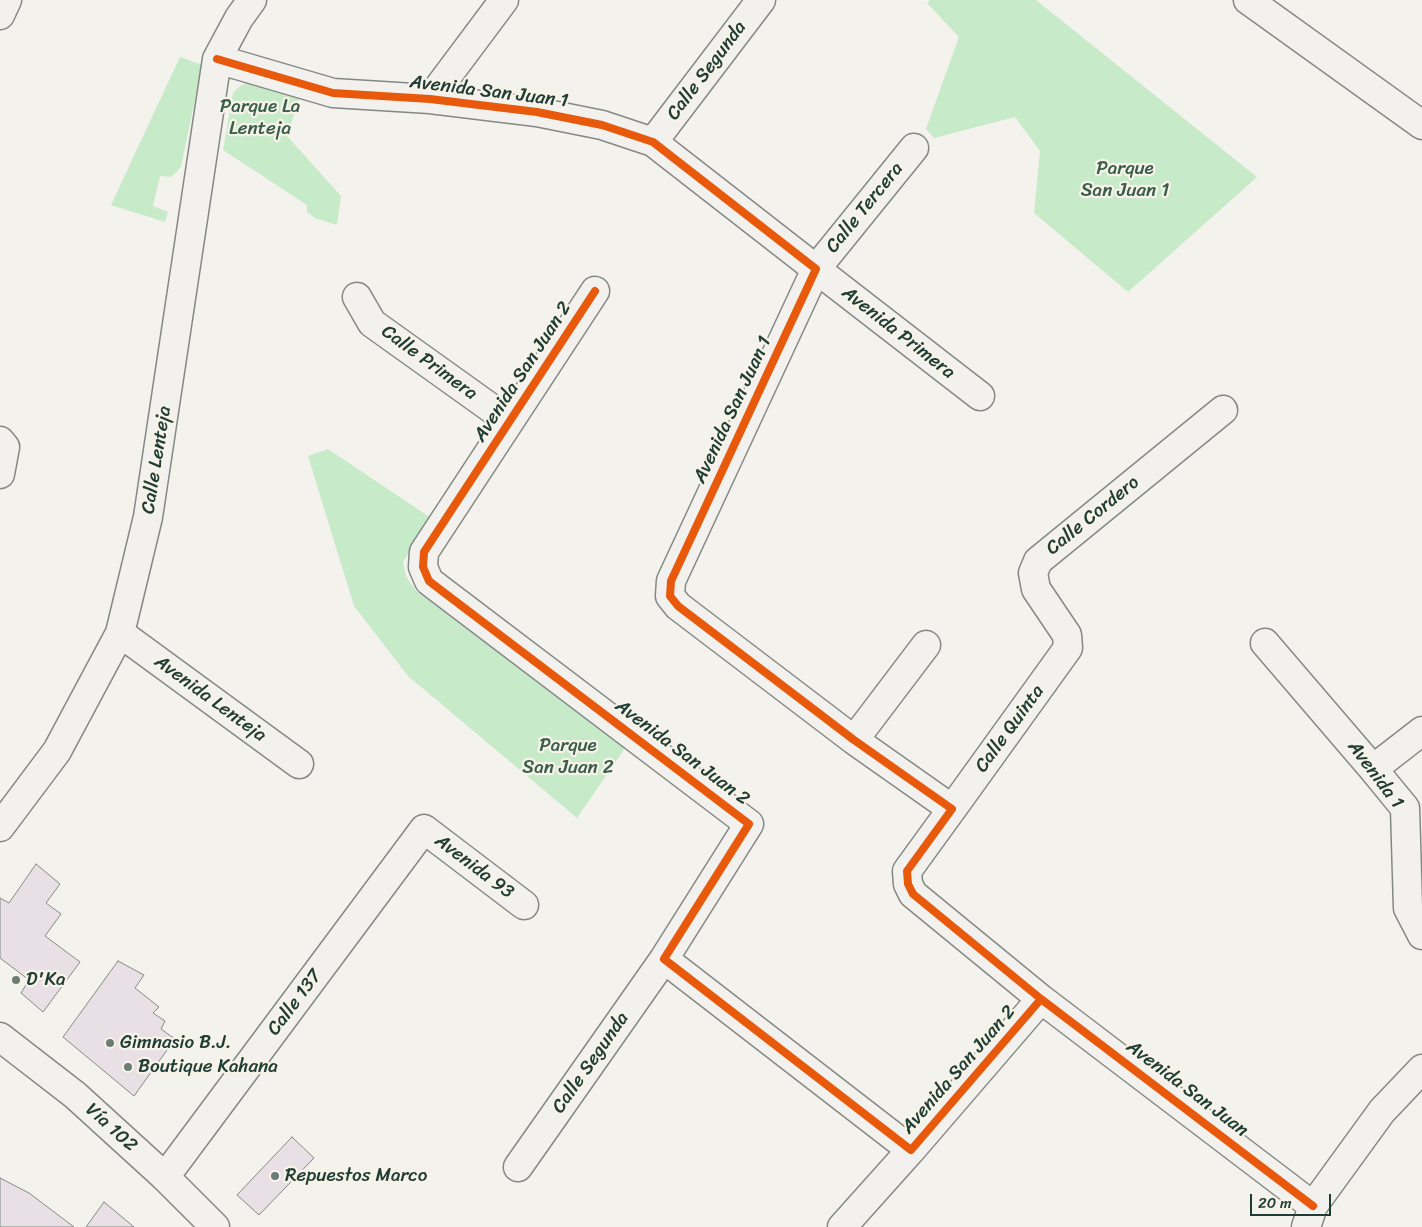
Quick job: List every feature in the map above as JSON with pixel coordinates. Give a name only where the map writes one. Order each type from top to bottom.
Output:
[{"type":"street","points":[[0,15],[7,0]]},
{"type":"street","points":[[216,59],[239,18],[252,0]]},
{"type":"street","points":[[430,99],[504,0]]},
{"type":"street","name":"Calle Segunda","points":[[653,142],[761,0]]},
{"type":"street","points":[[1248,0],[1422,125]]},
{"type":"street","name":"Avenida San Juan 1","points":[[216,59],[333,93],[430,99],[537,112],[602,125],[653,142],[816,269],[671,581],[670,596],[678,606],[854,740],[952,809]]},
{"type":"street","name":"Calle Lenteja","points":[[0,826],[57,751],[120,634],[148,517],[216,59]]},
{"type":"street","name":"Calle Tercera","points":[[816,269],[914,148]]},
{"type":"street","name":"Avenida Primera","points":[[816,269],[980,396]]},
{"type":"street","name":"Avenida San Juan 2","points":[[596,292],[424,552],[423,567],[429,580],[442,592],[749,824],[664,959],[911,1150],[1041,999]]},
{"type":"street","name":"Calle Primera","points":[[358,297],[372,323],[509,421]]},
{"type":"street","name":"Calle Cordero","points":[[1068,648],[1067,635],[1036,589],[1033,573],[1038,561],[1223,410]]},
{"type":"street","points":[[0,441],[6,447],[0,474]]},
{"type":"street","name":"Avenida Lenteja","points":[[120,634],[300,764]]},
{"type":"street","name":"Avenida 1","points":[[1265,643],[1405,808],[1408,908],[1422,934]]},
{"type":"street","points":[[854,740],[926,645]]},
{"type":"street","name":"Calle Quinta","points":[[952,809],[1068,648]]},
{"type":"street","points":[[1373,768],[1422,731]]},
{"type":"street","points":[[952,809],[907,872],[908,884],[914,894],[1041,999]]},
{"type":"street","name":"Avenida 93","points":[[424,829],[524,905]]},
{"type":"street","name":"Calle 137","points":[[165,1177],[424,829]]},
{"type":"street","name":"Calle Segunda","points":[[518,1167],[664,959]]},
{"type":"street","name":"Avenida San Juan","points":[[1041,999],[1310,1216]]},
{"type":"street","name":"Vía 102","points":[[0,1037],[75,1095],[165,1177],[215,1227]]},
{"type":"street","points":[[1310,1216],[1382,1111],[1422,1069]]},
{"type":"street","points":[[842,1227],[911,1150]]},
{"type":"green space","name":"Parque San Juan 1","points":[[930,0],[1036,0],[1257,177],[1128,292],[1034,213],[1040,151],[1015,117],[934,138],[926,129],[959,37],[927,3]]},
{"type":"green space","name":"Parque La Lenteja","points":[[180,57],[202,65],[181,167],[171,177],[160,176],[153,206],[168,212],[165,222],[111,205]]},
{"type":"green space","name":"Parque La Lenteja","points":[[248,82],[299,99],[287,136],[341,196],[337,225],[315,218],[307,212],[307,205],[223,150],[233,93],[240,86]]},
{"type":"green space","name":"Parque San Juan 2","points":[[328,449],[431,518],[403,562],[406,576],[416,591],[625,748],[577,818],[408,676],[354,606],[308,456]]},
{"type":"building","points":[[36,864],[60,884],[46,903],[61,914],[45,936],[80,962],[43,1012],[21,993],[29,980],[0,958],[0,898],[9,903]]},
{"type":"building","points":[[118,961],[144,975],[135,988],[159,1007],[153,1013],[165,1021],[161,1029],[175,1039],[134,1096],[63,1037]]},
{"type":"building","name":"Repuestos Marco","points":[[292,1137],[314,1158],[259,1215],[237,1195]]},
{"type":"building","points":[[0,1178],[29,1193],[74,1227],[0,1227]]},
{"type":"building","points":[[104,1202],[134,1227],[86,1227]]},
{"type":"cycle path","points":[[217,59],[333,93],[430,99],[537,112],[602,125],[653,142],[816,269],[671,581],[670,596],[678,606],[854,740],[952,809],[907,871],[908,884],[913,894],[1041,999],[1313,1206]]},
{"type":"cycle path","points":[[595,291],[424,552],[423,567],[429,581],[749,824],[664,959],[911,1150],[1041,999]]},
{"type":"place","name":"D'Ka","points":[[16,980]]},
{"type":"place","name":"Gimnasio B.J.","points":[[110,1043]]},
{"type":"place","name":"Boutique Kahana","points":[[128,1067]]},
{"type":"place","name":"Repuestos Marco","points":[[275,1176]]}]
